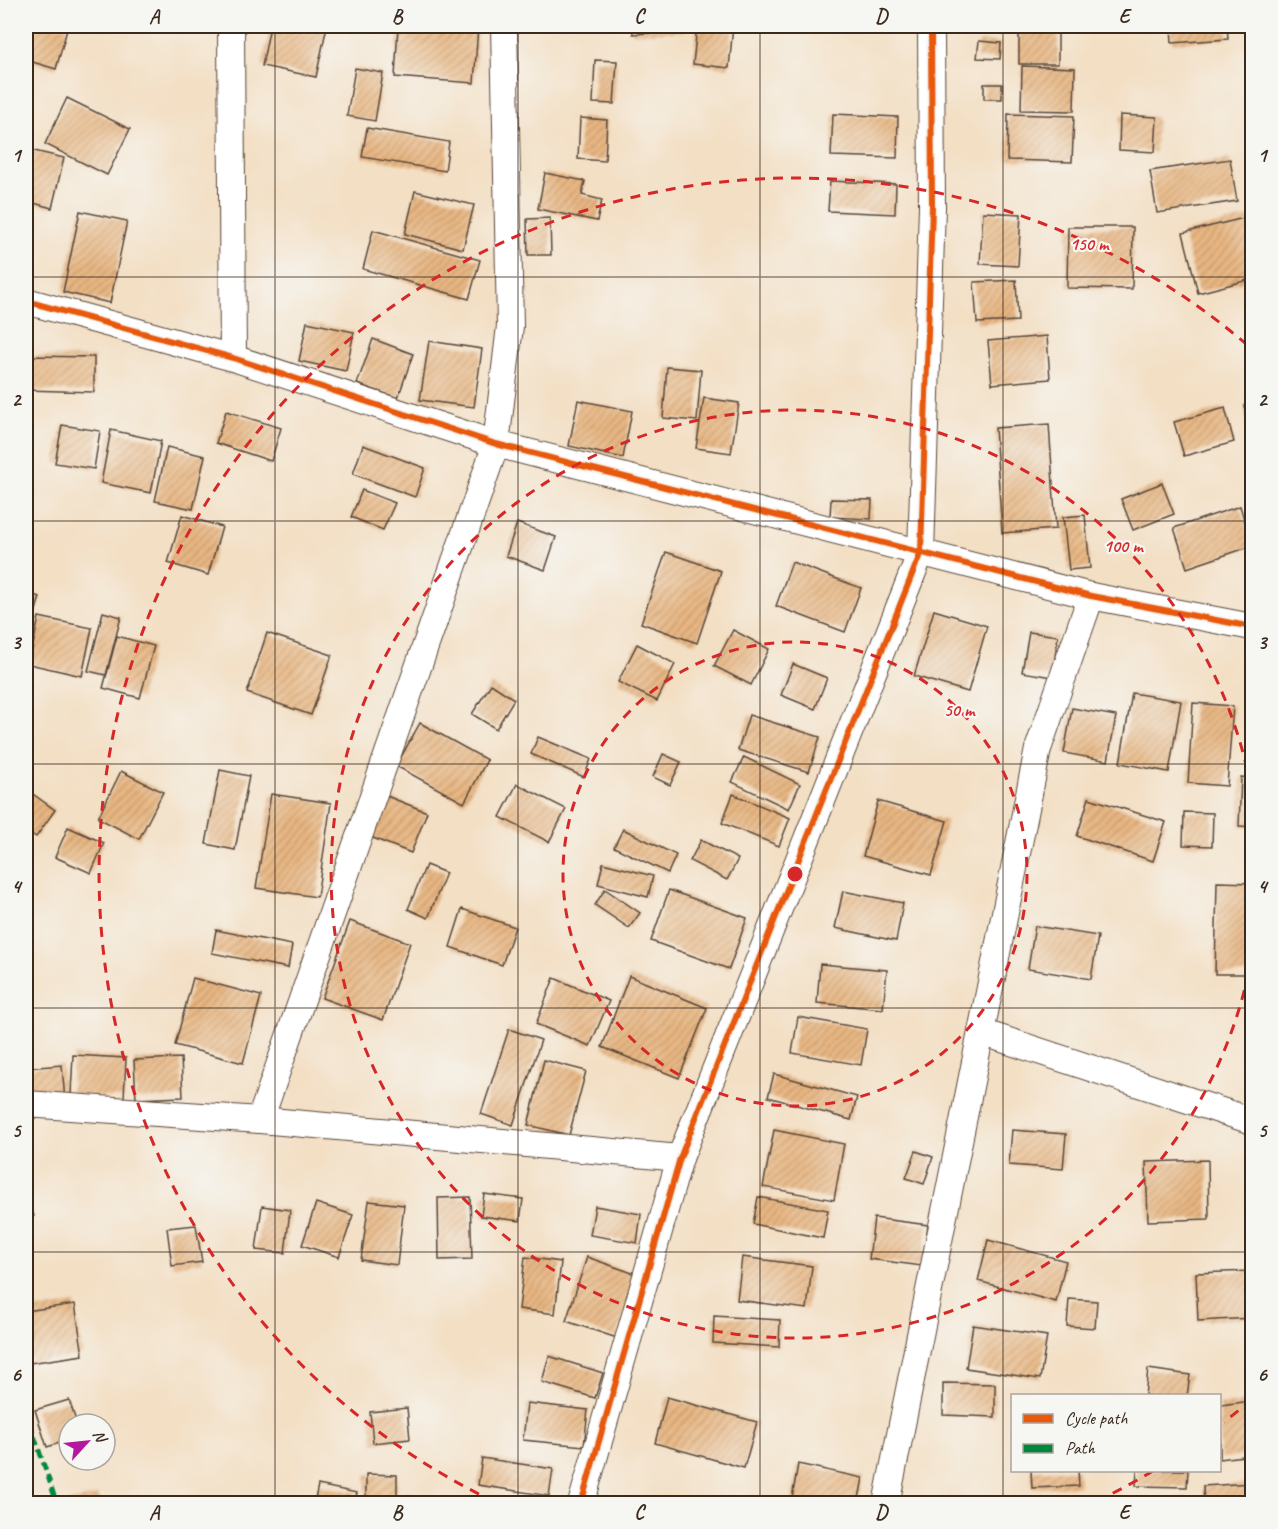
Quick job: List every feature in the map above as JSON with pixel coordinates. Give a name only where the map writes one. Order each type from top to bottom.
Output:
[{"type":"street","points":[[231,26],[233,358]]},
{"type":"street","points":[[260,1120],[496,444],[510,326],[504,26]]},
{"type":"street","points":[[581,1503],[680,1158],[921,552],[932,207],[932,26]]},
{"type":"street","points":[[26,302],[233,358],[496,444],[1091,596],[1252,627]]},
{"type":"street","points":[[886,1503],[1038,749],[1091,596]]},
{"type":"street","points":[[981,1032],[1252,1120]]},
{"type":"street","points":[[26,1104],[260,1120],[680,1158]]},
{"type":"building","points":[[26,26],[68,26],[56,69],[26,60]]},
{"type":"building","points":[[270,26],[327,26],[316,77],[262,66]]},
{"type":"building","points":[[398,26],[478,26],[474,83],[395,77]]},
{"type":"building","points":[[632,26],[686,26],[687,31],[633,34]]},
{"type":"building","points":[[697,26],[733,26],[729,68],[693,64]]},
{"type":"building","points":[[1019,26],[1058,26],[1058,64],[1019,64]]},
{"type":"building","points":[[1171,26],[1227,26],[1228,39],[1172,43]]},
{"type":"building","points":[[979,41],[1001,43],[1000,59],[977,58]]},
{"type":"building","points":[[595,60],[617,61],[614,104],[593,103]]},
{"type":"building","points":[[1022,66],[1075,68],[1074,111],[1021,110]]},
{"type":"building","points":[[355,68],[383,73],[375,121],[347,116]]},
{"type":"building","points":[[984,84],[1002,84],[1002,99],[984,99]]},
{"type":"building","points":[[67,98],[130,129],[107,175],[45,144]]},
{"type":"building","points":[[833,114],[898,117],[897,158],[831,156]]},
{"type":"building","points":[[1008,114],[1074,116],[1072,162],[1007,160]]},
{"type":"building","points":[[1120,115],[1157,117],[1155,152],[1119,150]]},
{"type":"building","points":[[580,118],[607,120],[605,161],[578,159]]},
{"type":"building","points":[[367,128],[449,142],[445,171],[362,157]]},
{"type":"building","points":[[26,149],[64,158],[52,208],[26,201]]},
{"type":"building","points":[[1230,159],[1237,201],[1157,213],[1150,171]]},
{"type":"building","points":[[545,173],[585,181],[582,195],[602,200],[597,221],[538,209]]},
{"type":"building","points":[[830,181],[896,184],[895,214],[828,211]]},
{"type":"building","points":[[415,191],[474,205],[463,249],[405,234]]},
{"type":"building","points":[[80,211],[127,221],[110,303],[63,292]]},
{"type":"building","points":[[983,212],[1021,214],[1018,266],[980,264]]},
{"type":"building","points":[[1252,216],[1252,279],[1198,293],[1183,233]]},
{"type":"building","points":[[550,218],[551,255],[528,255],[527,219]]},
{"type":"building","points":[[1068,227],[1133,227],[1132,289],[1067,288]]},
{"type":"building","points":[[373,230],[480,260],[469,299],[363,269]]},
{"type":"building","points":[[1016,280],[1018,321],[977,323],[974,282]]},
{"type":"building","points":[[307,322],[354,332],[346,371],[299,361]]},
{"type":"building","points":[[1047,336],[1050,379],[992,384],[988,341]]},
{"type":"building","points":[[373,339],[413,354],[398,398],[357,384]]},
{"type":"building","points":[[429,341],[482,349],[474,407],[420,400]]},
{"type":"building","points":[[26,356],[94,357],[94,392],[26,390]]},
{"type":"building","points":[[667,367],[701,370],[697,421],[663,418]]},
{"type":"building","points":[[704,398],[739,403],[731,453],[696,448]]},
{"type":"building","points":[[578,400],[632,411],[623,458],[569,446]]},
{"type":"building","points":[[1245,405],[1252,405],[1252,433],[1247,434]]},
{"type":"building","points":[[1225,408],[1234,442],[1184,456],[1174,422]]},
{"type":"building","points":[[226,411],[281,428],[271,461],[216,443]]},
{"type":"building","points":[[1049,424],[1056,529],[1002,533],[995,428]]},
{"type":"building","points":[[62,425],[100,431],[94,469],[55,463]]},
{"type":"building","points":[[111,430],[161,441],[151,493],[101,483]]},
{"type":"building","points":[[363,445],[425,468],[415,497],[353,474]]},
{"type":"building","points":[[167,447],[205,456],[193,509],[155,501]]},
{"type":"building","points":[[1162,483],[1174,514],[1133,530],[1121,499]]},
{"type":"building","points":[[362,490],[395,503],[383,530],[351,517]]},
{"type":"building","points":[[831,499],[872,500],[871,519],[830,517]]},
{"type":"building","points":[[1240,506],[1252,546],[1187,568],[1174,528]]},
{"type":"building","points":[[182,515],[222,527],[208,575],[168,563]]},
{"type":"building","points":[[1085,515],[1090,568],[1069,570],[1063,517]]},
{"type":"building","points":[[517,523],[556,537],[545,570],[506,556]]},
{"type":"building","points":[[666,552],[721,571],[697,643],[641,623]]},
{"type":"building","points":[[792,562],[861,588],[845,632],[776,606]]},
{"type":"building","points":[[26,593],[40,597],[26,644]]},
{"type":"building","points":[[934,610],[987,626],[968,692],[914,676]]},
{"type":"building","points":[[103,612],[121,617],[106,675],[88,671]]},
{"type":"building","points":[[39,617],[92,628],[82,676],[29,664]]},
{"type":"building","points":[[733,630],[769,649],[751,685],[714,666]]},
{"type":"building","points":[[1029,632],[1058,636],[1052,677],[1022,672]]},
{"type":"building","points":[[267,633],[332,655],[311,715],[247,693]]},
{"type":"building","points":[[117,636],[154,646],[140,698],[103,688]]},
{"type":"building","points":[[637,644],[675,664],[657,701],[618,682]]},
{"type":"building","points":[[793,664],[827,678],[815,709],[781,695]]},
{"type":"building","points":[[491,684],[514,699],[496,729],[472,714]]},
{"type":"building","points":[[1132,693],[1181,701],[1169,772],[1120,763]]},
{"type":"building","points":[[1193,703],[1233,706],[1227,786],[1188,783]]},
{"type":"building","points":[[1072,708],[1116,716],[1108,761],[1064,753]]},
{"type":"building","points":[[749,715],[820,737],[809,772],[738,750]]},
{"type":"building","points":[[420,723],[487,760],[464,803],[396,766]]},
{"type":"building","points":[[538,737],[591,759],[584,777],[531,754]]},
{"type":"building","points":[[663,754],[681,762],[670,785],[653,777]]},
{"type":"building","points":[[744,757],[800,784],[789,809],[732,782]]},
{"type":"building","points":[[220,770],[249,776],[235,850],[206,844]]},
{"type":"building","points":[[121,771],[163,792],[139,839],[98,818]]},
{"type":"building","points":[[1241,777],[1252,778],[1252,827],[1239,826]]},
{"type":"building","points":[[517,784],[566,809],[549,842],[500,817]]},
{"type":"building","points":[[30,792],[55,810],[36,837],[26,830],[26,798]]},
{"type":"building","points":[[271,794],[331,803],[317,897],[256,888]]},
{"type":"building","points":[[733,794],[790,818],[779,846],[722,823]]},
{"type":"building","points":[[384,795],[427,812],[411,853],[368,836]]},
{"type":"building","points":[[1089,798],[1166,822],[1153,861],[1077,836]]},
{"type":"building","points":[[878,801],[947,821],[931,875],[863,856]]},
{"type":"building","points":[[1184,812],[1213,813],[1212,846],[1183,845]]},
{"type":"building","points":[[68,827],[104,843],[91,873],[55,857]]},
{"type":"building","points":[[623,829],[676,855],[668,873],[614,847]]},
{"type":"building","points":[[701,840],[738,859],[727,880],[690,861]]},
{"type":"building","points":[[603,863],[653,876],[648,897],[598,884]]},
{"type":"building","points":[[426,865],[446,873],[428,918],[408,909]]},
{"type":"building","points":[[1217,882],[1252,883],[1252,974],[1215,974]]},
{"type":"building","points":[[605,889],[640,913],[629,928],[595,905]]},
{"type":"building","points":[[669,890],[747,918],[729,969],[651,941]]},
{"type":"building","points":[[843,891],[903,903],[896,941],[835,928]]},
{"type":"building","points":[[462,909],[515,927],[502,965],[450,947]]},
{"type":"building","points":[[350,921],[410,943],[383,1020],[322,998]]},
{"type":"building","points":[[1035,926],[1098,936],[1091,979],[1028,969]]},
{"type":"building","points":[[216,930],[292,945],[288,968],[212,953]]},
{"type":"building","points":[[820,964],[887,970],[883,1009],[817,1003]]},
{"type":"building","points":[[629,976],[707,1008],[679,1078],[602,1047]]},
{"type":"building","points":[[193,978],[261,996],[243,1063],[175,1045]]},
{"type":"building","points":[[554,978],[609,1001],[590,1046],[536,1024]]},
{"type":"building","points":[[798,1017],[867,1029],[861,1065],[792,1053]]},
{"type":"building","points":[[509,1029],[541,1040],[513,1125],[481,1114]]},
{"type":"building","points":[[73,1055],[126,1058],[124,1098],[71,1095]]},
{"type":"building","points":[[181,1058],[183,1097],[136,1099],[134,1060]]},
{"type":"building","points":[[544,1060],[586,1071],[569,1135],[528,1125]]},
{"type":"building","points":[[62,1065],[65,1101],[28,1104],[26,1068]]},
{"type":"building","points":[[774,1074],[857,1097],[851,1120],[768,1097]]},
{"type":"building","points":[[774,1130],[844,1144],[834,1200],[763,1187]]},
{"type":"building","points":[[1012,1130],[1066,1134],[1063,1169],[1009,1165]]},
{"type":"building","points":[[916,1151],[933,1157],[924,1184],[906,1178]]},
{"type":"building","points":[[1208,1160],[1209,1219],[1148,1221],[1146,1162]]},
{"type":"building","points":[[484,1194],[523,1199],[520,1221],[481,1216]]},
{"type":"building","points":[[26,1197],[34,1216],[26,1220]]},
{"type":"building","points":[[470,1197],[472,1259],[439,1260],[438,1198]]},
{"type":"building","points":[[758,1197],[828,1210],[823,1238],[753,1224]]},
{"type":"building","points":[[369,1201],[404,1205],[397,1265],[361,1260]]},
{"type":"building","points":[[316,1203],[353,1215],[339,1257],[302,1245]]},
{"type":"building","points":[[262,1206],[290,1210],[285,1253],[256,1250]]},
{"type":"building","points":[[595,1206],[641,1214],[637,1243],[590,1235]]},
{"type":"building","points":[[874,1218],[928,1225],[922,1266],[869,1259]]},
{"type":"building","points":[[196,1225],[202,1262],[172,1266],[167,1228]]},
{"type":"building","points":[[988,1240],[1066,1261],[1056,1302],[978,1281]]},
{"type":"building","points":[[525,1257],[561,1262],[555,1314],[519,1309]]},
{"type":"building","points":[[587,1257],[638,1275],[617,1338],[566,1321]]},
{"type":"building","points":[[742,1257],[812,1266],[807,1309],[737,1300]]},
{"type":"building","points":[[1252,1271],[1252,1318],[1198,1321],[1196,1273]]},
{"type":"building","points":[[1069,1299],[1097,1301],[1095,1328],[1067,1326]]},
{"type":"building","points":[[75,1304],[83,1355],[30,1363],[26,1311]]},
{"type":"building","points":[[714,1316],[780,1320],[779,1347],[713,1343]]},
{"type":"building","points":[[973,1325],[1047,1336],[1040,1379],[966,1368]]},
{"type":"building","points":[[549,1356],[603,1373],[595,1398],[542,1382]]},
{"type":"building","points":[[1148,1369],[1190,1375],[1187,1394],[1145,1394]]},
{"type":"building","points":[[943,1383],[995,1384],[995,1417],[943,1415]]},
{"type":"building","points":[[667,1397],[757,1422],[744,1468],[655,1443]]},
{"type":"building","points":[[69,1400],[73,1412],[57,1412],[57,1444],[47,1447],[35,1410]]},
{"type":"building","points":[[1252,1401],[1252,1455],[1221,1459],[1221,1405]]},
{"type":"building","points":[[527,1403],[588,1410],[584,1446],[523,1440]]},
{"type":"building","points":[[407,1408],[410,1439],[373,1443],[370,1412]]},
{"type":"building","points":[[482,1458],[553,1469],[549,1496],[478,1485]]},
{"type":"building","points":[[798,1464],[863,1478],[858,1504],[791,1504]]},
{"type":"building","points":[[1031,1472],[1078,1472],[1079,1486],[1032,1488]]},
{"type":"building","points":[[1137,1472],[1188,1472],[1187,1487],[1136,1486]]},
{"type":"building","points":[[366,1474],[397,1475],[397,1504],[366,1504]]},
{"type":"building","points":[[1252,1483],[1252,1504],[1204,1504],[1203,1486]]},
{"type":"building","points":[[318,1485],[357,1493],[354,1504],[314,1504]]},
{"type":"building","points":[[98,1495],[100,1504],[67,1504],[67,1503]]},
{"type":"building","points":[[407,1496],[426,1499],[425,1504],[406,1504]]},
{"type":"building","points":[[1187,1497],[1188,1504],[1152,1504],[1152,1502]]},
{"type":"building","points":[[633,1500],[651,1502],[650,1504],[633,1504]]},
{"type":"marked path","points":[[1252,1120],[1252,1130]]},
{"type":"marked path","points":[[1252,1152],[1247,1156],[1252,1192]]},
{"type":"marked path","points":[[26,1411],[57,1504]]},
{"type":"cycle path","points":[[581,1504],[680,1158],[921,552],[932,207],[931,26]]},
{"type":"cycle path","points":[[26,301],[233,358],[496,444],[1091,596],[1252,627]]}]
